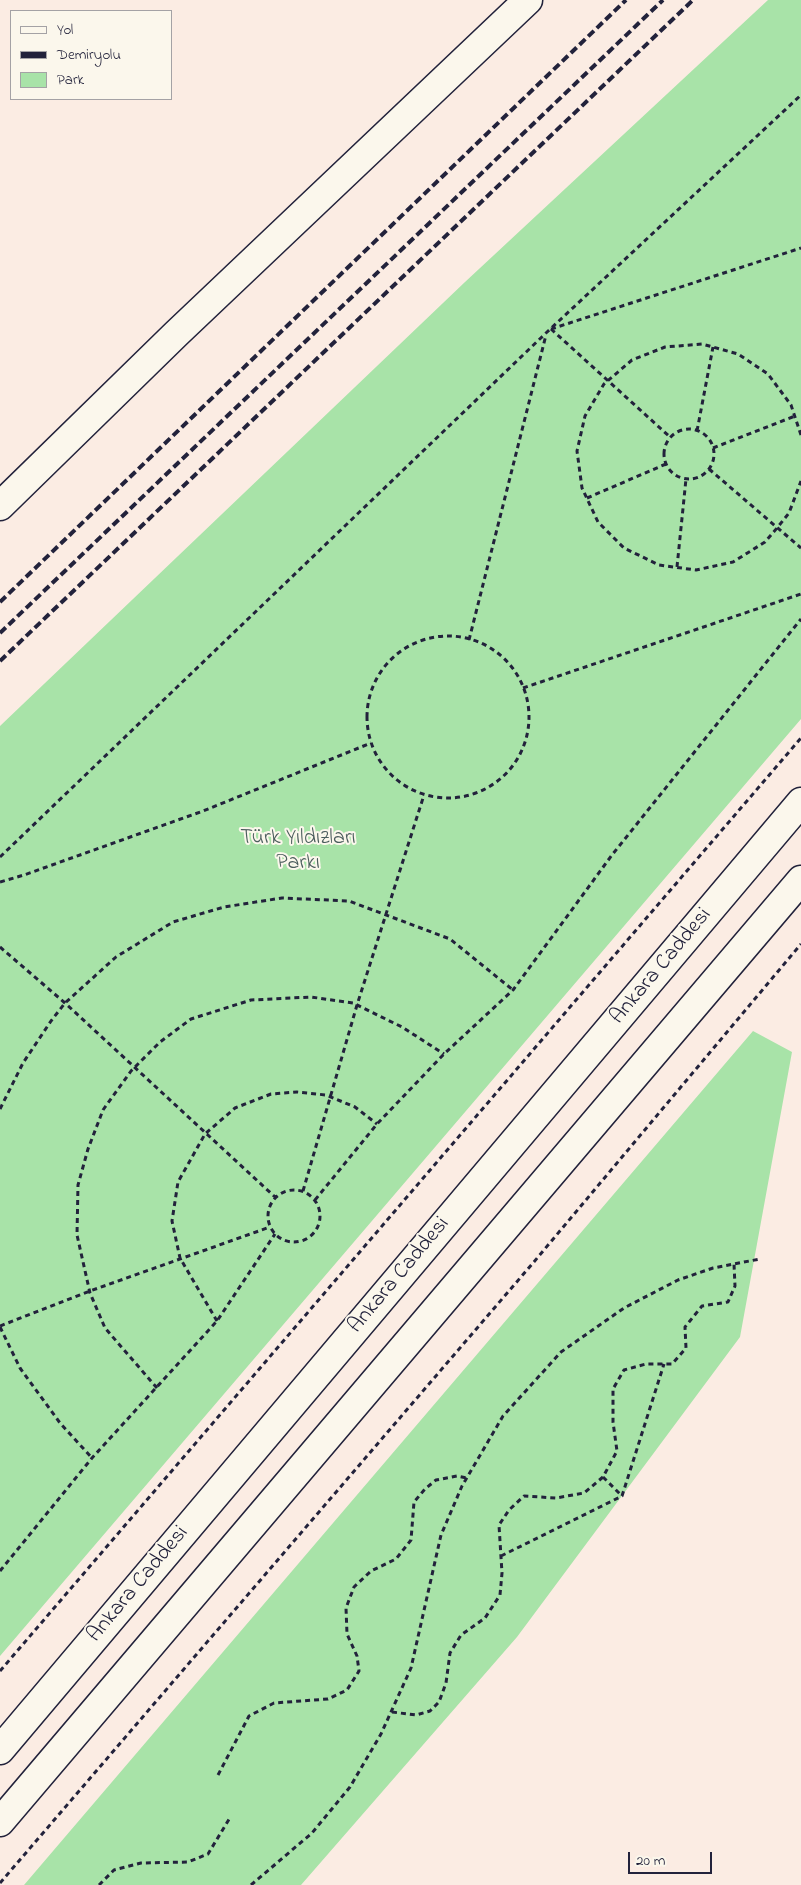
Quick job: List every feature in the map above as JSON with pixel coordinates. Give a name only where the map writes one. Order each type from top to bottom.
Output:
[{"type":"main road","points":[[0,506],[176,334],[528,0]]},
{"type":"main road","name":"Ankara Caddesi","points":[[0,1750],[801,802]]},
{"type":"main road","points":[[0,1822],[801,880]]},
{"type":"path","points":[[0,858],[550,329],[801,95]]},
{"type":"path","points":[[550,329],[801,248]]},
{"type":"path","points":[[550,329],[670,438]]},
{"type":"path","points":[[469,640],[546,333]]},
{"type":"path","points":[[801,434],[791,404],[768,374],[738,354],[702,344],[666,346],[632,360],[607,381],[585,416],[577,451],[582,488],[598,522],[624,548],[658,565],[696,570],[733,562],[765,542],[777,528],[789,513],[801,481]]},
{"type":"path","points":[[698,431],[712,347]]},
{"type":"path","points":[[713,448],[795,416]]},
{"type":"path","points":[[685,430],[698,431],[708,438],[713,448],[713,462],[709,469],[697,478],[686,479],[674,474],[666,464],[664,454],[670,438],[685,430]]},
{"type":"path","points":[[586,498],[666,464]]},
{"type":"path","points":[[709,469],[801,548]]},
{"type":"path","points":[[677,567],[686,479]]},
{"type":"path","points":[[523,688],[801,594]]},
{"type":"path","points":[[315,1200],[377,1124],[444,1054],[513,990],[612,856],[801,619]]},
{"type":"path","points":[[452,636],[469,640],[479,642],[502,656],[520,678],[529,704],[528,731],[519,757],[502,778],[478,793],[452,798],[424,795],[401,784],[383,766],[371,743],[367,717],[371,692],[383,669],[401,651],[425,640],[452,636]]},
{"type":"path","points":[[0,1672],[320,1295],[801,738]]},
{"type":"path","points":[[0,882],[24,876],[203,811],[371,743]]},
{"type":"path","points":[[303,1191],[357,1005],[424,795]]},
{"type":"path","points":[[0,1109],[23,1063],[65,1003],[116,957],[173,922],[224,906],[282,898],[349,901],[450,939],[513,990]]},
{"type":"path","points":[[0,1883],[532,1263],[801,944]]},
{"type":"path","points":[[0,947],[65,1003],[275,1197]]},
{"type":"path","points":[[158,1388],[105,1328],[90,1291],[77,1234],[78,1185],[88,1149],[104,1110],[134,1068],[160,1042],[190,1019],[251,1000],[311,998],[357,1005],[402,1027],[444,1054]]},
{"type":"path","points":[[217,1321],[180,1258],[172,1221],[178,1182],[205,1134],[235,1108],[271,1094],[298,1092],[331,1097],[355,1107],[377,1124]]},
{"type":"path","points":[[292,1190],[303,1191],[315,1200],[321,1216],[315,1233],[300,1242],[290,1242],[275,1234],[270,1227],[268,1211],[275,1197],[292,1190]]},
{"type":"path","points":[[92,1458],[60,1423],[20,1368],[0,1326],[180,1258],[270,1227]]},
{"type":"path","points":[[0,1571],[92,1458],[158,1388],[217,1321],[275,1234]]},
{"type":"path","points":[[251,1885],[312,1834],[350,1787],[392,1712],[411,1668],[441,1535],[467,1478],[503,1416],[561,1352],[624,1308],[678,1280],[734,1264],[760,1259]]},
{"type":"path","points":[[392,1712],[416,1715],[430,1712],[439,1702],[446,1683],[450,1654],[461,1635],[485,1618],[500,1595],[501,1556],[499,1525],[509,1510],[524,1496],[556,1498],[584,1493],[603,1477],[617,1451],[613,1422],[613,1389],[624,1370],[646,1364],[672,1364],[686,1348],[685,1327],[702,1306],[728,1302],[735,1286],[734,1264]]},
{"type":"path","points":[[501,1556],[622,1496],[664,1364]]},
{"type":"path","points":[[218,1775],[249,1716],[274,1703],[328,1699],[347,1690],[359,1671],[357,1656],[347,1634],[346,1608],[354,1587],[370,1571],[396,1559],[411,1540],[414,1502],[425,1489],[436,1480],[457,1476],[467,1478]]},
{"type":"path","points":[[603,1477],[622,1496]]},
{"type":"path","points":[[99,1885],[114,1870],[141,1863],[188,1862],[208,1854],[231,1816]]},
{"type":"green space","name":"Türk Yıldızları Parkı","points":[[768,0],[801,0],[801,719],[0,1656],[0,726],[465,282]]},
{"type":"green space","points":[[753,1031],[792,1052],[740,1337],[517,1637],[301,1885],[24,1885]]},
{"type":"railway","points":[[0,602],[626,0]]},
{"type":"railway","points":[[0,633],[663,0]]},
{"type":"railway","points":[[0,661],[693,0]]}]
